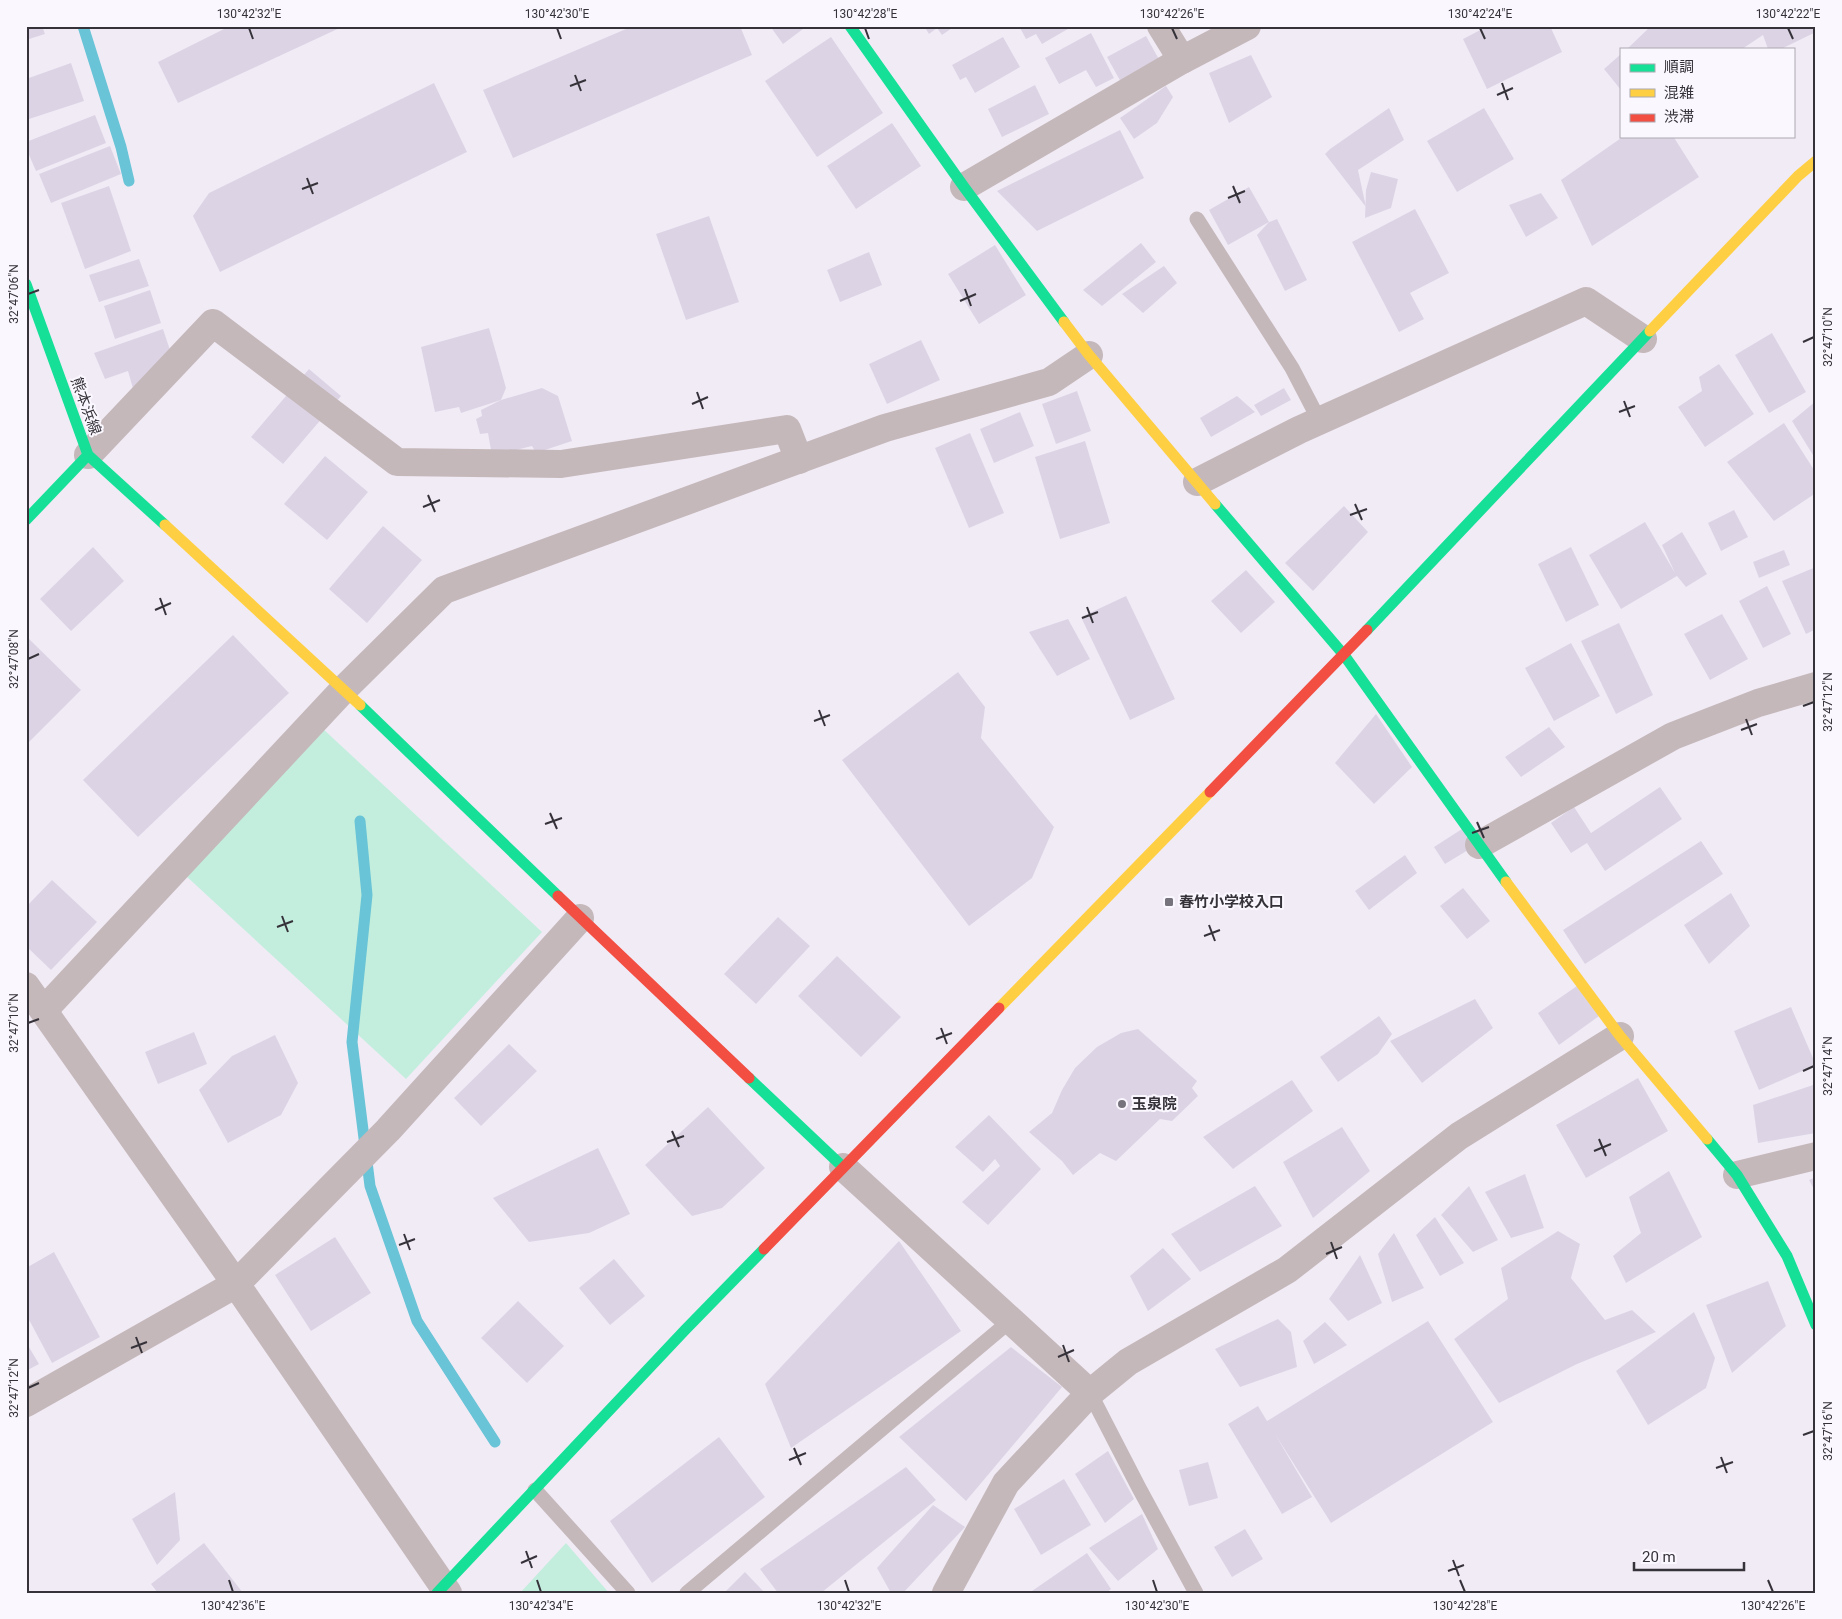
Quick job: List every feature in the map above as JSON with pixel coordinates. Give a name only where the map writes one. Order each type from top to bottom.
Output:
[{"type":"street","points":[[850,26],[964,187],[1089,355],[1344,655],[1479,845],[1620,1036],[1737,1175],[1787,1256],[1816,1324]]},
{"type":"street","points":[[1161,26],[1182,60]]},
{"type":"street","points":[[964,187],[1182,60],[1247,26]]},
{"type":"street","points":[[26,986],[236,1284],[443,1590],[535,1490],[843,1167],[1344,655],[1732,244],[1798,176],[1816,161]]},
{"type":"street","name":"熊本浜線","points":[[26,284],[88,455],[26,520]]},
{"type":"street","points":[[1197,482],[1320,420],[1586,301],[1643,338]]},
{"type":"street","points":[[799,460],[787,428],[561,464],[397,462],[213,323],[88,455],[344,689],[580,918],[843,1167],[1090,1392]]},
{"type":"street","points":[[44,1010],[344,689],[444,590],[885,428],[1049,382],[1089,355]]},
{"type":"street","points":[[1479,845],[1673,736],[1758,703],[1816,686]]},
{"type":"street","points":[[26,1403],[236,1284],[388,1130],[580,918]]},
{"type":"street","points":[[946,1593],[1006,1483],[1090,1392],[1128,1362],[1287,1270],[1459,1136],[1620,1036]]},
{"type":"street","points":[[1737,1175],[1816,1156]]},
{"type":"lane","points":[[1197,219],[1292,368],[1320,420]]},
{"type":"lane","points":[[687,1593],[1010,1321]]},
{"type":"lane","points":[[1090,1392],[1196,1593]]},
{"type":"lane","points":[[535,1490],[628,1593]]},
{"type":"green space","points":[[322,728],[542,932],[406,1079],[185,875]]},
{"type":"green space","points":[[566,1543],[609,1593],[520,1593]]},
{"type":"building","points":[[26,26],[42,26],[45,34],[26,40]]},
{"type":"building","points":[[230,26],[344,26],[178,103],[158,62]]},
{"type":"building","points":[[633,26],[740,26],[752,55],[513,158],[483,90]]},
{"type":"building","points":[[770,26],[807,26],[783,44]]},
{"type":"building","points":[[924,26],[955,26],[942,35],[937,28],[929,34]]},
{"type":"building","points":[[1019,26],[1073,26],[1042,44],[1036,34],[1026,39]]},
{"type":"building","points":[[1488,26],[1550,26],[1562,52],[1487,89],[1463,39]]},
{"type":"building","points":[[1651,26],[1816,26],[1816,32],[1783,48],[1768,48],[1763,35],[1744,48],[1628,48]]},
{"type":"building","points":[[1091,33],[1114,78],[1096,87],[1086,70],[1059,84],[1045,58]]},
{"type":"building","points":[[1146,36],[1161,63],[1122,84],[1107,57]]},
{"type":"building","points":[[831,37],[883,113],[817,157],[765,81]]},
{"type":"building","points":[[1003,37],[1020,67],[975,93],[966,77],[960,80],[952,65]]},
{"type":"building","points":[[1251,55],[1272,97],[1229,123],[1209,73]]},
{"type":"building","points":[[1620,55],[1620,89],[1604,69]]},
{"type":"building","points":[[71,63],[84,101],[26,120],[26,79]]},
{"type":"building","points":[[434,83],[467,152],[220,272],[193,216],[209,193]]},
{"type":"building","points":[[1035,85],[1049,114],[1002,137],[988,109]]},
{"type":"building","points":[[1166,86],[1173,97],[1157,123],[1134,139],[1120,118]]},
{"type":"building","points":[[1389,108],[1404,140],[1358,170],[1366,207],[1325,154]]},
{"type":"building","points":[[1484,108],[1514,159],[1457,192],[1427,141]]},
{"type":"building","points":[[95,115],[106,143],[36,171],[26,148],[26,142]]},
{"type":"building","points":[[892,123],[921,166],[856,209],[827,166]]},
{"type":"building","points":[[1120,130],[1144,178],[1037,231],[997,191]]},
{"type":"building","points":[[1621,138],[1674,138],[1699,177],[1592,246],[1561,180]]},
{"type":"building","points":[[110,146],[121,174],[51,203],[39,174]]},
{"type":"building","points":[[1371,172],[1398,179],[1391,208],[1365,218],[1366,190]]},
{"type":"building","points":[[109,186],[131,251],[85,269],[61,203]]},
{"type":"building","points":[[1249,187],[1269,222],[1228,245],[1209,210]]},
{"type":"building","points":[[1541,193],[1558,218],[1526,237],[1509,205]]},
{"type":"building","points":[[1415,209],[1449,273],[1410,293],[1424,319],[1399,332],[1352,242]]},
{"type":"building","points":[[709,216],[739,302],[686,320],[656,234]]},
{"type":"building","points":[[1277,219],[1307,280],[1285,291],[1257,235],[1269,222]]},
{"type":"building","points":[[1141,243],[1156,262],[1102,306],[1083,290]]},
{"type":"building","points":[[995,245],[1026,295],[979,324],[948,274]]},
{"type":"building","points":[[869,252],[882,285],[840,302],[827,270]]},
{"type":"building","points":[[139,259],[149,286],[99,302],[89,275]]},
{"type":"building","points":[[1164,266],[1177,283],[1143,313],[1122,294]]},
{"type":"building","points":[[150,290],[161,323],[115,339],[104,306]]},
{"type":"building","points":[[489,328],[506,388],[501,400],[461,413],[459,407],[435,412],[421,347]]},
{"type":"building","points":[[163,329],[171,353],[134,392],[128,371],[105,379],[94,353]]},
{"type":"building","points":[[1772,333],[1806,392],[1769,413],[1735,355]]},
{"type":"building","points":[[921,340],[940,380],[887,404],[869,364]]},
{"type":"building","points":[[1719,364],[1754,414],[1705,447],[1678,407],[1702,391],[1699,377]]},
{"type":"building","points":[[309,369],[341,396],[283,464],[251,437]]},
{"type":"building","points":[[542,388],[558,396],[572,441],[536,453],[532,446],[492,456],[488,433],[480,434],[476,419],[482,416],[481,410],[501,400]]},
{"type":"building","points":[[1284,388],[1291,400],[1261,416],[1254,405]]},
{"type":"building","points":[[1077,391],[1091,431],[1056,444],[1042,404]]},
{"type":"building","points":[[1237,396],[1255,412],[1211,437],[1200,418]]},
{"type":"building","points":[[1816,401],[1816,460],[1792,421]]},
{"type":"building","points":[[1020,412],[1034,446],[994,463],[980,429]]},
{"type":"building","points":[[1784,423],[1816,473],[1816,493],[1774,521],[1727,462]]},
{"type":"building","points":[[970,433],[1004,513],[969,528],[935,448]]},
{"type":"building","points":[[1085,441],[1110,523],[1060,539],[1035,457]]},
{"type":"building","points":[[325,456],[368,492],[327,540],[284,504]]},
{"type":"building","points":[[1344,506],[1368,532],[1313,591],[1285,563]]},
{"type":"building","points":[[1734,510],[1748,537],[1721,551],[1708,523]]},
{"type":"building","points":[[1645,522],[1675,573],[1662,545],[1682,532],[1707,574],[1686,587],[1677,576],[1621,609],[1589,555]]},
{"type":"building","points":[[383,526],[422,560],[367,623],[329,589]]},
{"type":"building","points":[[93,547],[124,581],[71,631],[40,599]]},
{"type":"building","points":[[1571,547],[1599,605],[1566,622],[1538,564]]},
{"type":"building","points":[[1784,550],[1790,565],[1759,578],[1753,562]]},
{"type":"building","points":[[1816,567],[1816,629],[1806,634],[1782,581]]},
{"type":"building","points":[[1246,570],[1275,602],[1241,633],[1211,601]]},
{"type":"building","points":[[1767,586],[1791,634],[1763,648],[1739,601]]},
{"type":"building","points":[[1126,596],[1175,699],[1130,720],[1081,617]]},
{"type":"building","points":[[1722,614],[1748,659],[1710,680],[1684,634]]},
{"type":"building","points":[[1068,619],[1090,659],[1057,676],[1029,632]]},
{"type":"building","points":[[1619,623],[1653,695],[1616,714],[1581,641]]},
{"type":"building","points":[[233,635],[289,693],[138,837],[83,780]]},
{"type":"building","points":[[26,636],[81,690],[26,745]]},
{"type":"building","points":[[1571,643],[1600,696],[1554,721],[1525,668]]},
{"type":"building","points":[[958,672],[985,707],[981,738],[1054,827],[1032,878],[969,926],[842,760]]},
{"type":"building","points":[[1376,714],[1412,767],[1374,804],[1335,763]]},
{"type":"building","points":[[1549,727],[1565,747],[1521,777],[1505,757]]},
{"type":"building","points":[[1660,787],[1682,819],[1605,871],[1587,843],[1571,853],[1551,823],[1574,807],[1591,833]]},
{"type":"building","points":[[1462,829],[1473,847],[1445,864],[1434,847]]},
{"type":"building","points":[[1701,841],[1723,874],[1585,964],[1563,930]]},
{"type":"building","points":[[1405,855],[1417,873],[1369,910],[1355,891]]},
{"type":"building","points":[[52,880],[97,922],[51,970],[26,946],[26,907]]},
{"type":"building","points":[[1463,888],[1490,921],[1467,939],[1440,906]]},
{"type":"building","points":[[1731,893],[1750,926],[1709,964],[1684,925]]},
{"type":"building","points":[[778,917],[810,946],[756,1004],[724,974]]},
{"type":"building","points":[[837,956],[901,1017],[861,1057],[798,996]]},
{"type":"building","points":[[1577,986],[1599,1016],[1559,1045],[1538,1013]]},
{"type":"building","points":[[1475,999],[1493,1028],[1422,1083],[1390,1041]]},
{"type":"building","points":[[1791,1007],[1816,1065],[1759,1090],[1734,1031]]},
{"type":"building","points":[[1379,1016],[1392,1034],[1378,1054],[1338,1082],[1320,1057]]},
{"type":"building","name":"玉泉院","points":[[1138,1029],[1197,1081],[1192,1088],[1198,1096],[1172,1121],[1160,1119],[1116,1161],[1100,1153],[1073,1175],[1062,1161],[1029,1132],[1052,1113],[1062,1090],[1075,1068],[1097,1047],[1121,1033]]},
{"type":"building","points":[[194,1032],[207,1064],[158,1084],[145,1052]]},
{"type":"building","points":[[275,1035],[298,1083],[281,1115],[228,1143],[199,1090],[232,1056]]},
{"type":"building","points":[[509,1044],[537,1071],[481,1126],[454,1098]]},
{"type":"building","points":[[1638,1078],[1668,1131],[1586,1178],[1556,1125]]},
{"type":"building","points":[[1292,1080],[1313,1111],[1233,1169],[1203,1137]]},
{"type":"building","points":[[1816,1084],[1816,1133],[1758,1143],[1753,1105]]},
{"type":"building","points":[[708,1107],[765,1168],[722,1208],[692,1216],[645,1165]]},
{"type":"building","points":[[989,1115],[1041,1169],[988,1225],[962,1202],[1000,1166],[995,1159],[983,1172],[955,1147]]},
{"type":"building","points":[[1342,1127],[1370,1171],[1313,1218],[1283,1162]]},
{"type":"building","points":[[598,1148],[630,1214],[589,1233],[529,1242],[493,1198]]},
{"type":"building","points":[[1669,1171],[1702,1237],[1626,1283],[1613,1256],[1641,1233],[1629,1197]]},
{"type":"building","points":[[1525,1174],[1544,1228],[1511,1238],[1485,1192]]},
{"type":"building","points":[[1816,1177],[1816,1193],[1809,1180]]},
{"type":"building","points":[[1255,1186],[1282,1226],[1200,1272],[1171,1234]]},
{"type":"building","points":[[1469,1186],[1498,1240],[1473,1252],[1441,1215]]},
{"type":"building","points":[[1435,1217],[1464,1263],[1440,1276],[1416,1235]]},
{"type":"building","points":[[1558,1231],[1580,1244],[1571,1278],[1605,1320],[1632,1310],[1656,1332],[1577,1364],[1499,1403],[1454,1339],[1508,1299],[1501,1268]]},
{"type":"building","points":[[1394,1233],[1424,1288],[1392,1302],[1378,1254]]},
{"type":"building","points":[[335,1237],[371,1293],[311,1331],[275,1275]]},
{"type":"building","points":[[899,1241],[961,1331],[791,1448],[765,1384]]},
{"type":"building","points":[[1163,1248],[1191,1279],[1148,1311],[1130,1276]]},
{"type":"building","points":[[54,1252],[100,1337],[52,1363],[26,1314],[26,1268]]},
{"type":"building","points":[[1360,1255],[1382,1303],[1348,1321],[1329,1299]]},
{"type":"building","points":[[614,1259],[645,1296],[610,1325],[579,1288]]},
{"type":"building","points":[[1768,1281],[1786,1326],[1732,1373],[1706,1305]]},
{"type":"building","points":[[518,1301],[564,1346],[527,1383],[481,1338]]},
{"type":"building","points":[[1694,1312],[1715,1358],[1706,1388],[1648,1425],[1616,1371]]},
{"type":"building","points":[[1278,1319],[1291,1332],[1297,1367],[1240,1387],[1215,1349]]},
{"type":"building","points":[[1428,1321],[1493,1422],[1331,1523],[1275,1434],[1312,1497],[1282,1514],[1228,1424],[1258,1406],[1267,1421]]},
{"type":"building","points":[[1325,1322],[1347,1345],[1314,1364],[1303,1341]]},
{"type":"building","points":[[26,1342],[39,1364],[26,1371]]},
{"type":"building","points":[[1011,1347],[1062,1387],[966,1501],[899,1437]]},
{"type":"building","points":[[719,1437],[765,1497],[652,1583],[610,1521]]},
{"type":"building","points":[[1108,1451],[1134,1499],[1105,1523],[1075,1474]]},
{"type":"building","points":[[1208,1462],[1218,1498],[1189,1506],[1179,1470]]},
{"type":"building","points":[[906,1467],[936,1500],[821,1593],[778,1593],[760,1569]]},
{"type":"building","points":[[1064,1479],[1091,1525],[1041,1555],[1014,1509]]},
{"type":"building","points":[[175,1492],[180,1540],[157,1565],[132,1519]]},
{"type":"building","points":[[933,1505],[965,1527],[903,1593],[891,1593],[877,1568]]},
{"type":"building","points":[[1142,1514],[1158,1549],[1118,1581],[1089,1548]]},
{"type":"building","points":[[1245,1529],[1263,1559],[1232,1577],[1214,1547]]},
{"type":"building","points":[[204,1543],[243,1593],[158,1593],[151,1584]]},
{"type":"building","points":[[1087,1553],[1111,1589],[1106,1593],[1034,1593],[1032,1591]]},
{"type":"building","points":[[745,1572],[765,1593],[724,1593]]},
{"type":"waterway","points":[[83,26],[121,147],[129,181]]},
{"type":"waterway","points":[[360,821],[367,895],[352,1042],[370,1186],[417,1321],[495,1442]]},
{"type":"traffic: fast","points":[[850,26],[964,187],[1064,322]]},
{"type":"traffic: fast","points":[[26,284],[88,455],[165,525]]},
{"type":"traffic: fast","points":[[1367,630],[1650,331]]},
{"type":"traffic: fast","points":[[26,520],[88,455]]},
{"type":"traffic: fast","points":[[1215,504],[1344,655],[1506,882]]},
{"type":"traffic: fast","points":[[360,705],[558,896]]},
{"type":"traffic: fast","points":[[749,1078],[843,1167]]},
{"type":"traffic: fast","points":[[1707,1139],[1737,1175],[1787,1256],[1816,1325]]},
{"type":"traffic: fast","points":[[437,1593],[764,1249]]},
{"type":"traffic: slow","points":[[1650,331],[1798,176],[1816,161]]},
{"type":"traffic: slow","points":[[1064,322],[1089,355],[1215,504]]},
{"type":"traffic: slow","points":[[165,525],[360,705]]},
{"type":"traffic: slow","points":[[999,1008],[1210,792]]},
{"type":"traffic: slow","points":[[1506,882],[1620,1036],[1707,1139]]},
{"type":"traffic: jam","points":[[1210,792],[1367,630]]},
{"type":"traffic: jam","points":[[558,896],[749,1078]]},
{"type":"traffic: jam","points":[[764,1249],[999,1008]]},
{"type":"place","name":"春竹小学校入口","points":[[1169,902]]},
{"type":"place","name":"玉泉院","points":[[1122,1104]]}]
